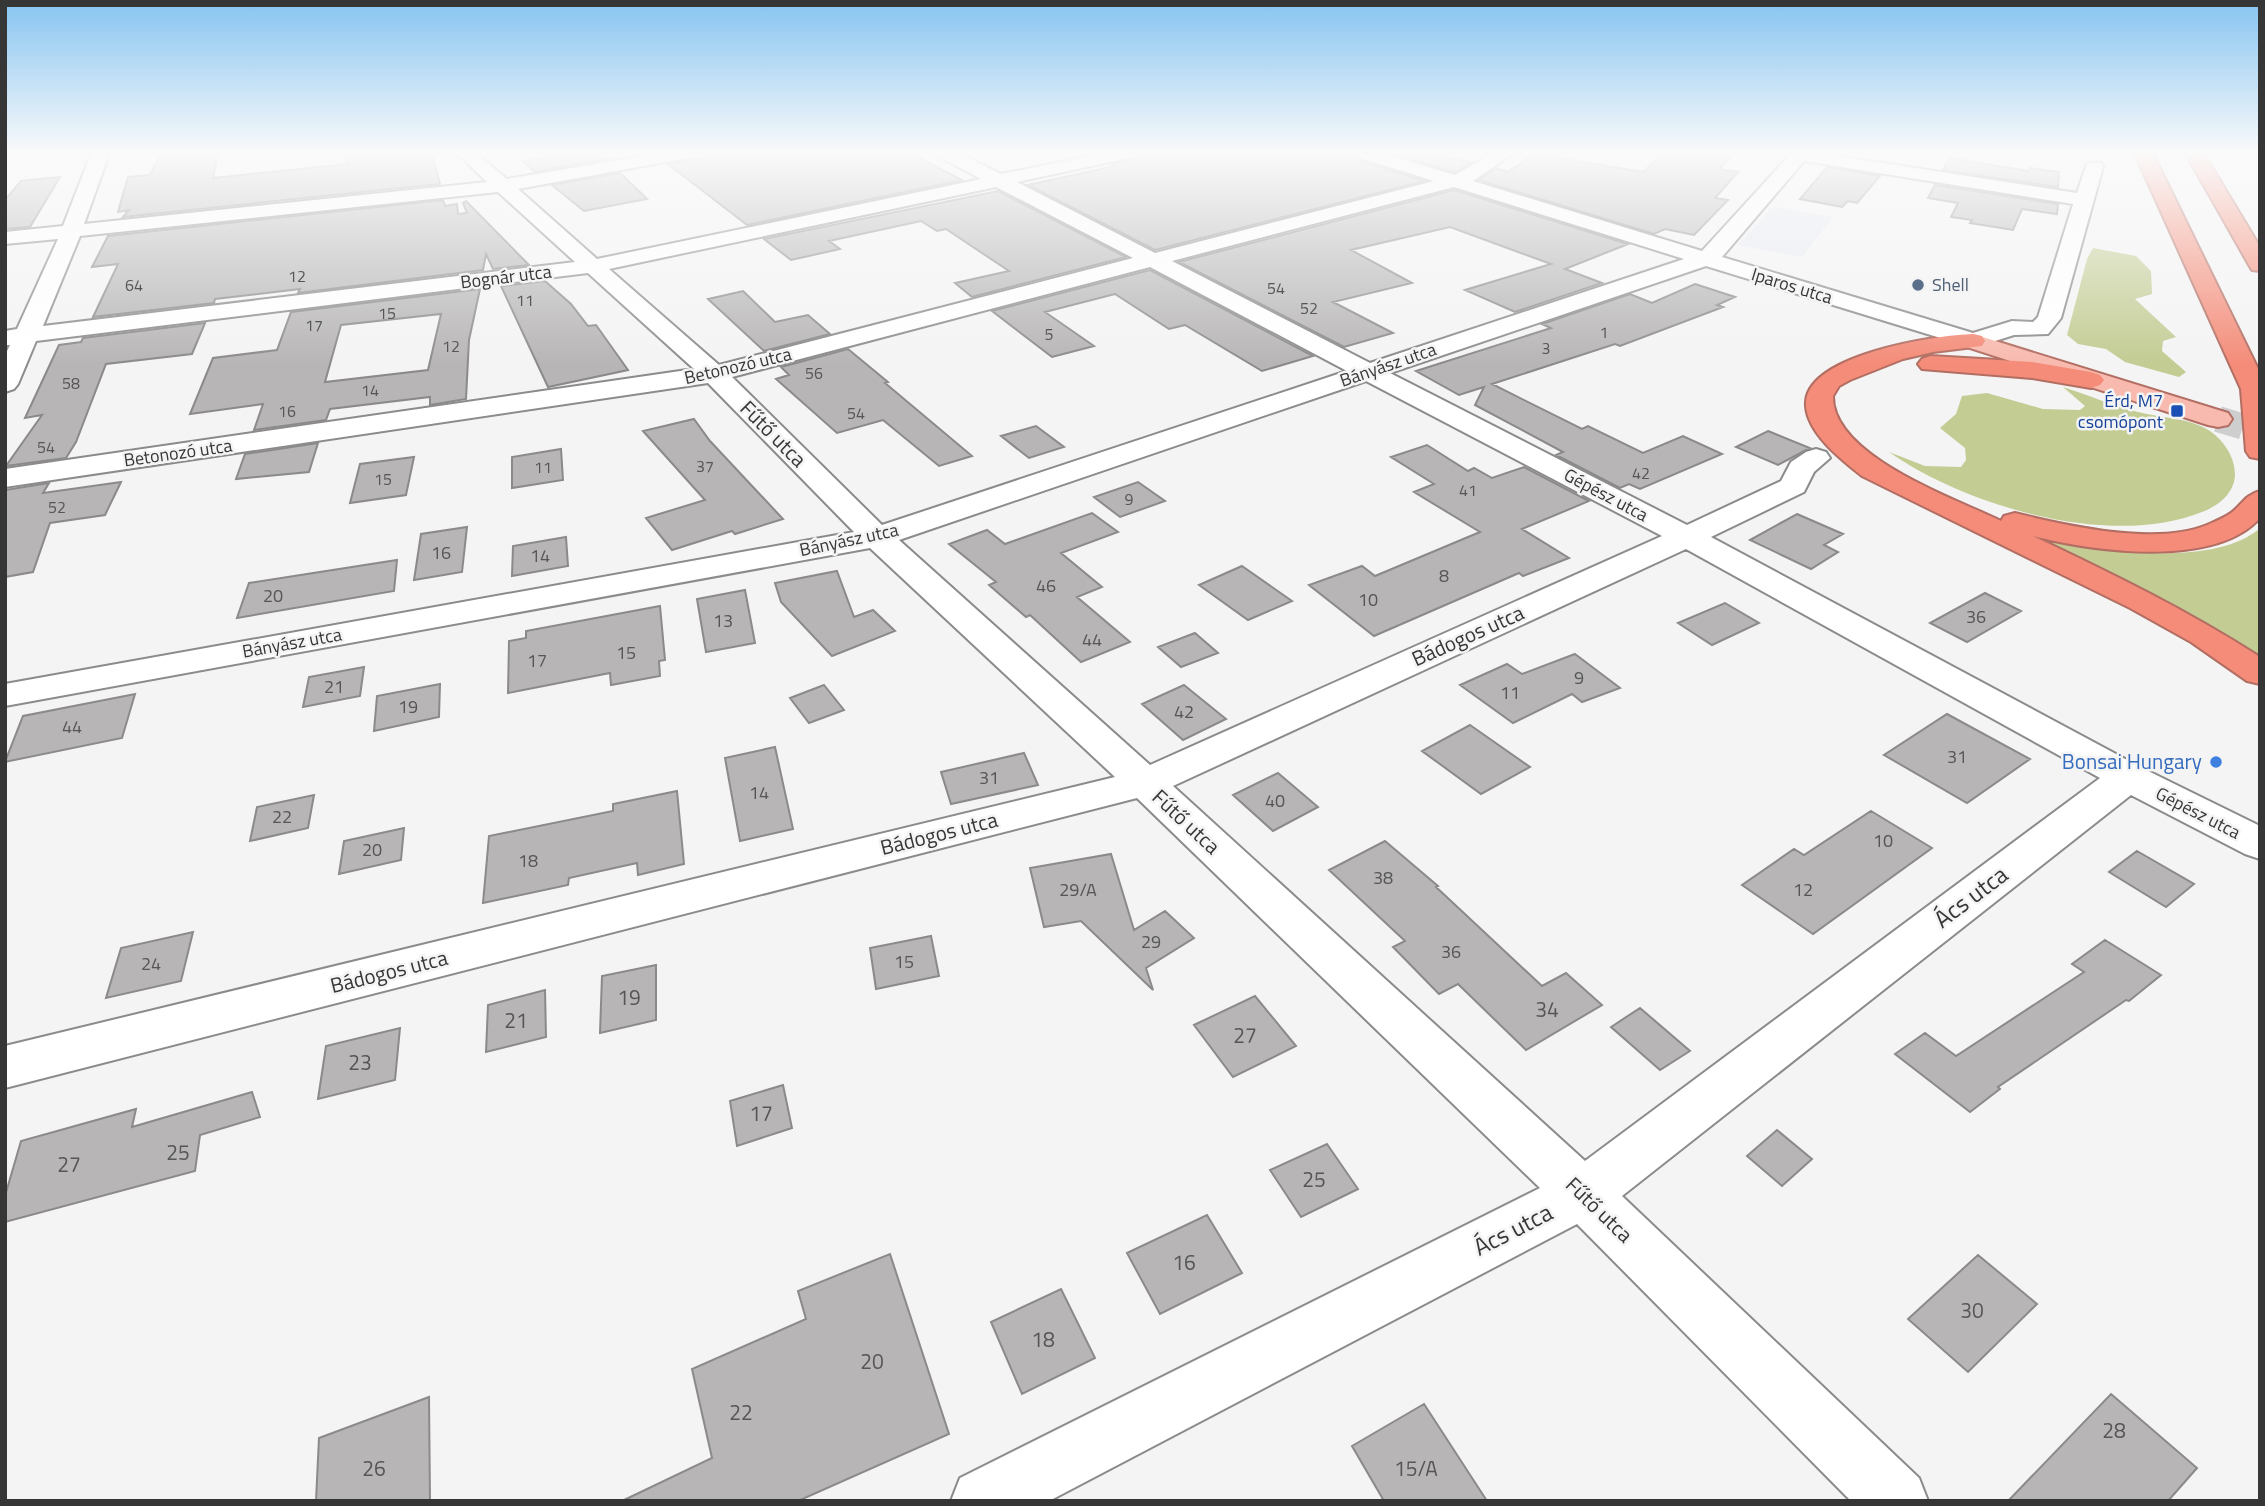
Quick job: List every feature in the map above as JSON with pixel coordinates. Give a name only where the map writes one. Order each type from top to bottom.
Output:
[{"type":"highway","points":[[2177,224],[2257,396],[2260,451]]},
{"type":"highway","points":[[2237,224],[2260,265]]},
{"type":"highway","points":[[1898,318],[1913,339],[1914,356]]},
{"type":"highway","points":[[1973,341],[1955,355],[1914,356],[1841,373],[1825,385],[1820,394],[1821,412],[1844,447],[1872,470],[2142,601],[2203,635],[2260,673]]},
{"type":"highway","points":[[2091,380],[1914,356],[1860,381],[1843,400],[1843,420],[1855,439],[1876,458],[1919,485],[1953,501],[2035,528],[2089,537],[2164,542],[2201,537],[2228,527],[2252,513],[2260,500]]},
{"type":"main road","name":"Iparos utca","points":[[1973,341],[2218,419]]},
{"type":"street","points":[[5,384],[16,337],[63,253],[72,224]]},
{"type":"street","points":[[5,238],[142,224]]},
{"type":"street","name":"Fűtő utca","points":[[546,224],[714,374],[877,537],[1145,783],[1583,1194],[1896,1501]]},
{"type":"street","name":"Bognár utca","points":[[16,337],[594,266],[788,224]]},
{"type":"street","name":"Gépész utca","points":[[1087,224],[1688,537],[2128,777],[2260,844]]},
{"type":"street","name":"Betonozó utca","points":[[5,478],[714,374],[1289,224]]},
{"type":"street","name":"Iparos utca","points":[[1593,224],[1973,341]]},
{"type":"street","points":[[1704,259],[1715,252],[1738,224]]},
{"type":"street","points":[[1973,341],[2012,328],[2040,329],[2049,318],[2078,224]]},
{"type":"street","name":"Bányász utca","points":[[5,695],[877,537],[1704,259]]},
{"type":"street","points":[[1781,282],[1811,275],[1837,278],[1862,285],[1914,307],[2000,331]]},
{"type":"street","name":"Bádogos utca","points":[[5,1067],[1145,783],[1688,537],[1794,485],[1801,468],[1816,458]]},
{"type":"street","name":"Ács utca","points":[[983,1501],[1583,1194],[2128,777]]},
{"type":"shaded area","points":[[1757,224],[1827,224],[1802,257],[1738,245]]},
{"type":"green space","points":[[2093,248],[2136,256],[2151,271],[2152,294],[2135,299],[2176,337],[2163,341],[2162,351],[2186,372],[2179,377],[2125,362],[2106,349],[2078,344],[2067,335],[2087,259]]},
{"type":"green space","points":[[2063,387],[2128,410],[2185,421],[2210,431],[2231,456],[2235,475],[2232,488],[2219,503],[2208,509],[2166,522],[2126,526],[2083,524],[1998,504],[1921,472],[1889,452],[1925,466],[1961,467],[1966,460],[1965,448],[1940,428],[1956,414],[1962,396],[1987,393],[2043,409],[2080,410],[2085,406]]},
{"type":"green space","points":[[2260,528],[2260,662],[2040,540],[2122,551],[2185,552],[2214,549],[2240,541]]},
{"type":"building","points":[[5,224],[32,224],[30,227],[5,229]]},
{"type":"building","points":[[217,224],[489,224],[529,265],[493,269],[486,254],[483,270],[298,293],[300,289],[215,299],[214,303],[93,317],[118,264],[92,267],[108,236]]},
{"type":"building","points":[[836,224],[906,224],[829,241],[840,249],[791,260],[764,239]]},
{"type":"building","points":[[926,224],[1063,224],[1126,257],[972,297],[955,283],[1009,271],[946,229],[937,231]]},
{"type":"building","points":[[1105,224],[1255,224],[1155,250]]},
{"type":"building","points":[[1323,224],[1564,224],[1628,244],[1565,269],[1602,283],[1515,312],[1465,290],[1551,264],[1450,227],[1351,250],[1412,283],[1333,302],[1393,333],[1344,347],[1179,262]]},
{"type":"building","points":[[1622,224],[1704,224],[1694,235],[1665,229],[1654,234]]},
{"type":"building","points":[[1978,224],[2015,224],[2013,230]]},
{"type":"building","points":[[1150,270],[1313,356],[1262,371],[1185,325],[1169,329],[1115,294],[1045,312],[1094,346],[1052,357],[992,311]]},
{"type":"building","points":[[545,281],[571,304],[588,326],[596,325],[628,370],[548,387],[501,286]]},
{"type":"building","points":[[1695,284],[1735,297],[1717,305],[1723,307],[1620,346],[1615,344],[1492,384],[1582,429],[1588,426],[1643,453],[1683,436],[1722,454],[1640,489],[1629,484],[1620,488],[1556,455],[1563,452],[1475,405],[1484,387],[1459,395],[1416,371],[1551,328],[1542,324],[1630,294],[1652,303]]},
{"type":"building","points":[[480,289],[469,340],[466,399],[430,405],[430,397],[330,409],[326,420],[254,430],[263,404],[190,414],[213,358],[277,350],[291,312]],"holes":[[[441,314],[428,370],[325,382],[341,325]]]},
{"type":"building","points":[[743,291],[775,322],[808,315],[830,334],[764,351],[708,299]]},
{"type":"building","points":[[205,323],[192,354],[106,364],[76,442],[66,458],[6,466],[42,415],[25,418],[59,345],[81,342],[83,338]]},
{"type":"building","points":[[848,349],[972,456],[939,466],[883,420],[837,433],[776,379],[789,375],[781,367]]},
{"type":"building","points":[[694,419],[710,441],[783,519],[735,534],[732,531],[672,550],[646,518],[705,500],[643,431]]},
{"type":"building","points":[[1036,426],[1064,447],[1029,458],[1001,436]]},
{"type":"building","points":[[1768,431],[1810,448],[1778,465],[1736,447]]},
{"type":"building","points":[[318,443],[309,472],[236,479],[245,454]]},
{"type":"building","points":[[1427,445],[1468,471],[1474,468],[1492,478],[1524,467],[1589,501],[1522,529],[1569,558],[1523,576],[1519,573],[1374,636],[1309,585],[1362,566],[1375,576],[1480,532],[1414,492],[1434,484],[1391,457]]},
{"type":"building","points":[[561,449],[563,480],[512,488],[512,457]]},
{"type":"building","points":[[414,457],[406,495],[350,503],[360,464]]},
{"type":"building","points":[[121,482],[105,515],[50,523],[33,572],[5,577],[5,490],[49,483],[43,493]]},
{"type":"building","points":[[1138,482],[1165,501],[1120,517],[1094,497]]},
{"type":"building","points":[[1092,513],[1118,532],[1061,553],[1102,587],[1077,597],[1130,642],[1081,662],[1030,615],[1026,617],[989,585],[996,582],[949,544],[987,530],[1005,544]]},
{"type":"building","points":[[1797,514],[1843,534],[1824,545],[1838,552],[1811,569],[1750,540]]},
{"type":"building","points":[[467,527],[462,572],[414,580],[421,534]]},
{"type":"building","points":[[566,537],[568,566],[512,576],[513,546]]},
{"type":"building","points":[[397,560],[394,591],[237,618],[249,583]]},
{"type":"building","points":[[1242,566],[1292,601],[1248,620],[1199,585]]},
{"type":"building","points":[[837,571],[854,617],[873,610],[895,631],[832,656],[781,602],[775,583]]},
{"type":"building","points":[[745,590],[755,643],[706,652],[697,599]]},
{"type":"building","points":[[1985,593],[2021,611],[1967,642],[1930,623]]},
{"type":"building","points":[[1725,603],[1759,623],[1712,645],[1678,623]]},
{"type":"building","points":[[660,606],[665,660],[659,661],[660,676],[611,685],[610,673],[508,693],[509,641],[526,638],[526,631]]},
{"type":"building","points":[[1195,633],[1218,653],[1181,667],[1158,647]]},
{"type":"building","points":[[1575,654],[1620,688],[1582,702],[1572,694],[1513,723],[1460,685],[1507,664],[1522,674]]},
{"type":"building","points":[[364,667],[360,696],[303,707],[309,677]]},
{"type":"building","points":[[440,684],[439,717],[374,731],[377,696]]},
{"type":"building","points":[[824,685],[844,710],[809,723],[790,698]]},
{"type":"building","points":[[1184,685],[1226,719],[1183,740],[1142,704]]},
{"type":"building","points":[[135,694],[122,738],[5,762],[23,716]]},
{"type":"building","points":[[1947,714],[2030,759],[1967,803],[1884,755]]},
{"type":"building","points":[[1470,725],[1530,767],[1481,794],[1422,751]]},
{"type":"building","points":[[775,747],[793,829],[740,841],[725,758]]},
{"type":"building","points":[[1024,753],[1038,785],[951,804],[941,772]]},
{"type":"building","points":[[1278,773],[1318,807],[1273,831],[1233,795]]},
{"type":"building","points":[[677,791],[684,864],[638,875],[637,863],[569,878],[568,885],[483,903],[489,836],[613,811],[613,804]]},
{"type":"building","points":[[314,795],[308,828],[250,841],[257,807]]},
{"type":"building","points":[[1871,811],[1932,848],[1813,934],[1742,885],[1794,849],[1804,855]]},
{"type":"building","points":[[404,828],[401,860],[339,874],[344,841]]},
{"type":"building","points":[[1385,841],[1438,886],[1436,887],[1542,986],[1566,973],[1602,1005],[1526,1050],[1458,984],[1439,994],[1393,947],[1405,941],[1329,870]]},
{"type":"building","points":[[2137,851],[2194,884],[2166,907],[2109,872]]},
{"type":"building","points":[[1111,854],[1134,930],[1165,911],[1194,938],[1146,968],[1153,990],[1081,921],[1044,927],[1030,868]]},
{"type":"building","points":[[193,932],[181,981],[106,998],[121,948]]},
{"type":"building","points":[[931,936],[939,976],[876,989],[870,948]]},
{"type":"building","points":[[2105,940],[2161,975],[2129,1001],[2126,1000],[1998,1087],[2000,1089],[1970,1112],[1895,1054],[1925,1033],[1956,1056],[2084,972],[2072,964]]},
{"type":"building","points":[[656,965],[656,1020],[600,1033],[602,976]]},
{"type":"building","points":[[545,990],[546,1037],[486,1052],[488,1005]]},
{"type":"building","points":[[1255,996],[1296,1046],[1233,1077],[1194,1025]]},
{"type":"building","points":[[1640,1008],[1690,1051],[1660,1070],[1611,1027]]},
{"type":"building","points":[[400,1028],[395,1080],[318,1099],[326,1046]]},
{"type":"building","points":[[783,1085],[792,1128],[737,1146],[730,1101]]},
{"type":"building","points":[[252,1092],[260,1117],[200,1135],[195,1171],[5,1222],[5,1196],[21,1141],[136,1109],[132,1127]]},
{"type":"building","points":[[1777,1130],[1812,1159],[1782,1186],[1747,1156]]},
{"type":"building","points":[[1327,1144],[1358,1189],[1301,1217],[1270,1170]]},
{"type":"building","points":[[1207,1215],[1242,1273],[1160,1314],[1127,1253]]},
{"type":"building","points":[[890,1254],[949,1434],[798,1501],[622,1501],[712,1458],[692,1369],[806,1319],[798,1291]]},
{"type":"building","points":[[1978,1255],[2037,1304],[1968,1372],[1908,1319]]},
{"type":"building","points":[[1061,1289],[1095,1358],[1022,1394],[991,1322]]},
{"type":"building","points":[[2111,1394],[2197,1468],[2168,1501],[2008,1501]]},
{"type":"building","points":[[429,1397],[430,1501],[316,1501],[319,1438]]},
{"type":"building","points":[[1424,1404],[1487,1501],[1384,1501],[1352,1446]]},
{"type":"tunnel","points":[[2218,419],[2260,432]]},
{"type":"place","name":"Shell","points":[[1918,285]]},
{"type":"place","name":"Érd, M7 csomópont","points":[[2177,411]]},
{"type":"place","name":"Bonsai Hungary","points":[[2216,762]]}]
